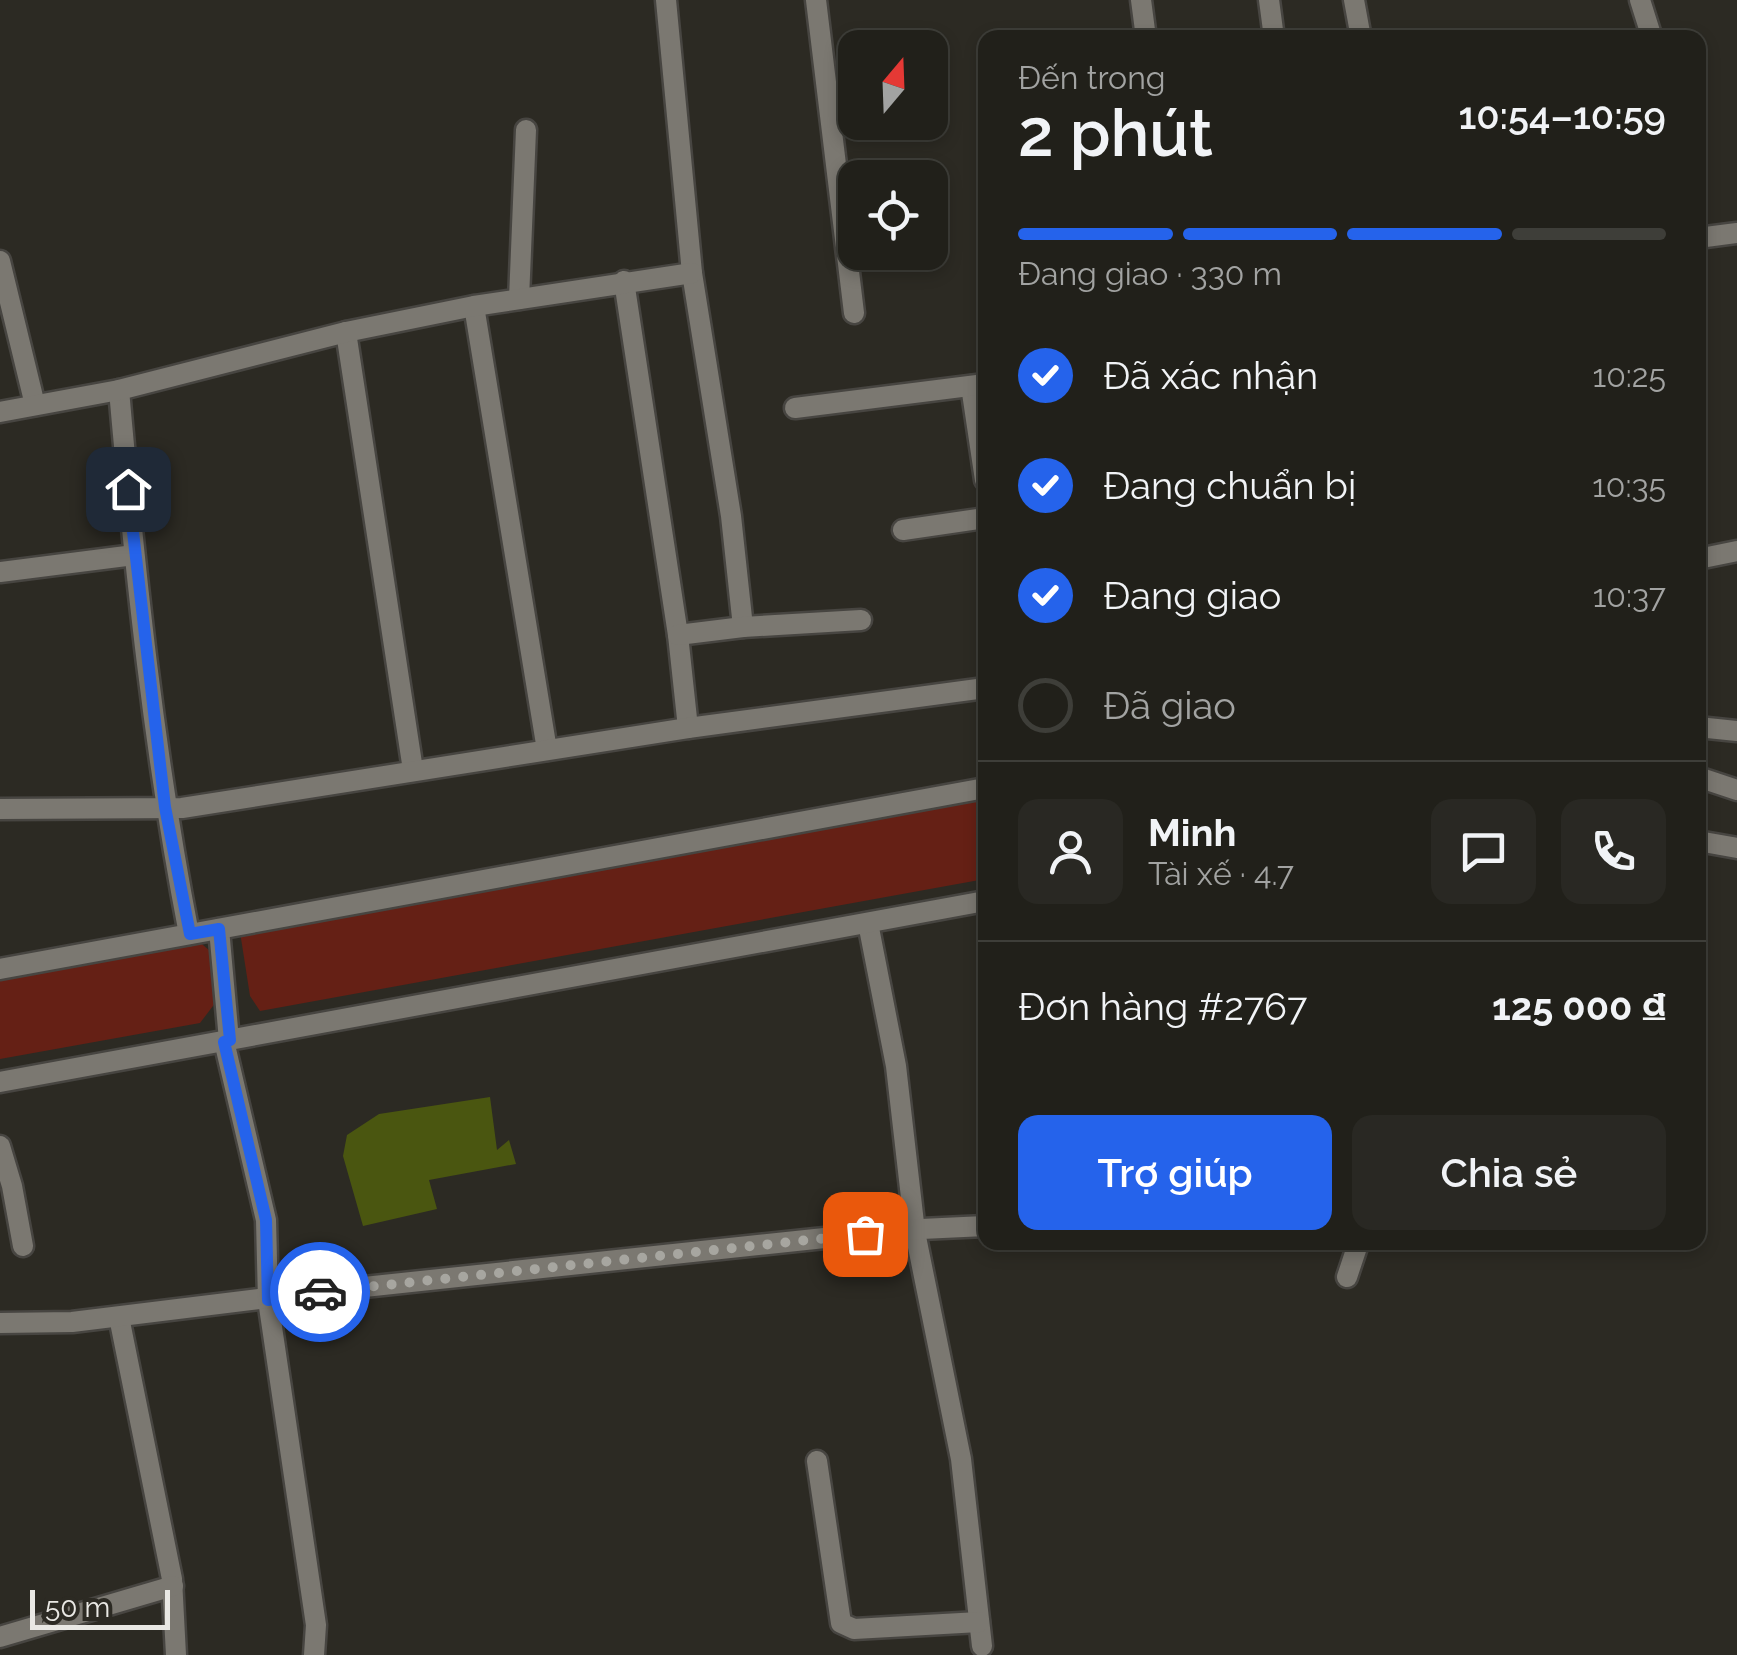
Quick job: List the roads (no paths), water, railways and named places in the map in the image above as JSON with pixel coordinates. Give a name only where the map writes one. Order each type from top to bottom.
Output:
[{"type":"street","points":[[666,0],[692,272],[731,516],[742,627]]},
{"type":"street","points":[[816,0],[854,312]]},
{"type":"street","points":[[1141,0],[1145,30]]},
{"type":"street","points":[[1269,0],[1273,30]]},
{"type":"street","points":[[1354,0],[1359,30]]},
{"type":"street","points":[[1640,0],[1649,30]]},
{"type":"street","points":[[519,300],[526,130]]},
{"type":"street","points":[[1706,237],[1737,233]]},
{"type":"street","points":[[0,261],[2,285],[34,405]]},
{"type":"street","points":[[0,412],[119,390],[346,332],[474,306],[692,272]]},
{"type":"street","points":[[624,281],[678,635],[688,728]]},
{"type":"street","points":[[474,306],[547,750]]},
{"type":"street","points":[[346,332],[413,770]]},
{"type":"street","points":[[795,408],[978,385]]},
{"type":"street","points":[[119,390],[134,556],[165,807],[190,934]]},
{"type":"street","points":[[903,530],[978,519]]},
{"type":"street","points":[[1706,557],[1737,551]]},
{"type":"street","points":[[0,572],[134,556]]},
{"type":"street","points":[[678,635],[861,620]]},
{"type":"street","points":[[0,809],[182,808],[688,728],[978,689]]},
{"type":"street","points":[[1706,728],[1737,731]]},
{"type":"street","points":[[1706,779],[1733,789]]},
{"type":"street","points":[[0,969],[978,789]]},
{"type":"street","points":[[1706,793],[1733,789]]},
{"type":"street","points":[[1706,842],[1737,848]]},
{"type":"street","points":[[0,1082],[978,902]]},
{"type":"street","points":[[868,922],[896,1066],[915,1229],[961,1459],[982,1646]]},
{"type":"street","points":[[219,929],[227,1041],[266,1220],[268,1300],[316,1625],[314,1655]]},
{"type":"street","points":[[0,1146],[23,1246]]},
{"type":"street","points":[[0,1323],[72,1322],[308,1293],[915,1229],[978,1226]]},
{"type":"street","points":[[1347,1276],[1356,1250]]},
{"type":"street","points":[[118,1317],[172,1586],[176,1655]]},
{"type":"street","points":[[817,1461],[839,1620],[845,1627],[854,1630],[979,1622]]},
{"type":"street","points":[[3,1655],[0,1637],[172,1586]]}]
